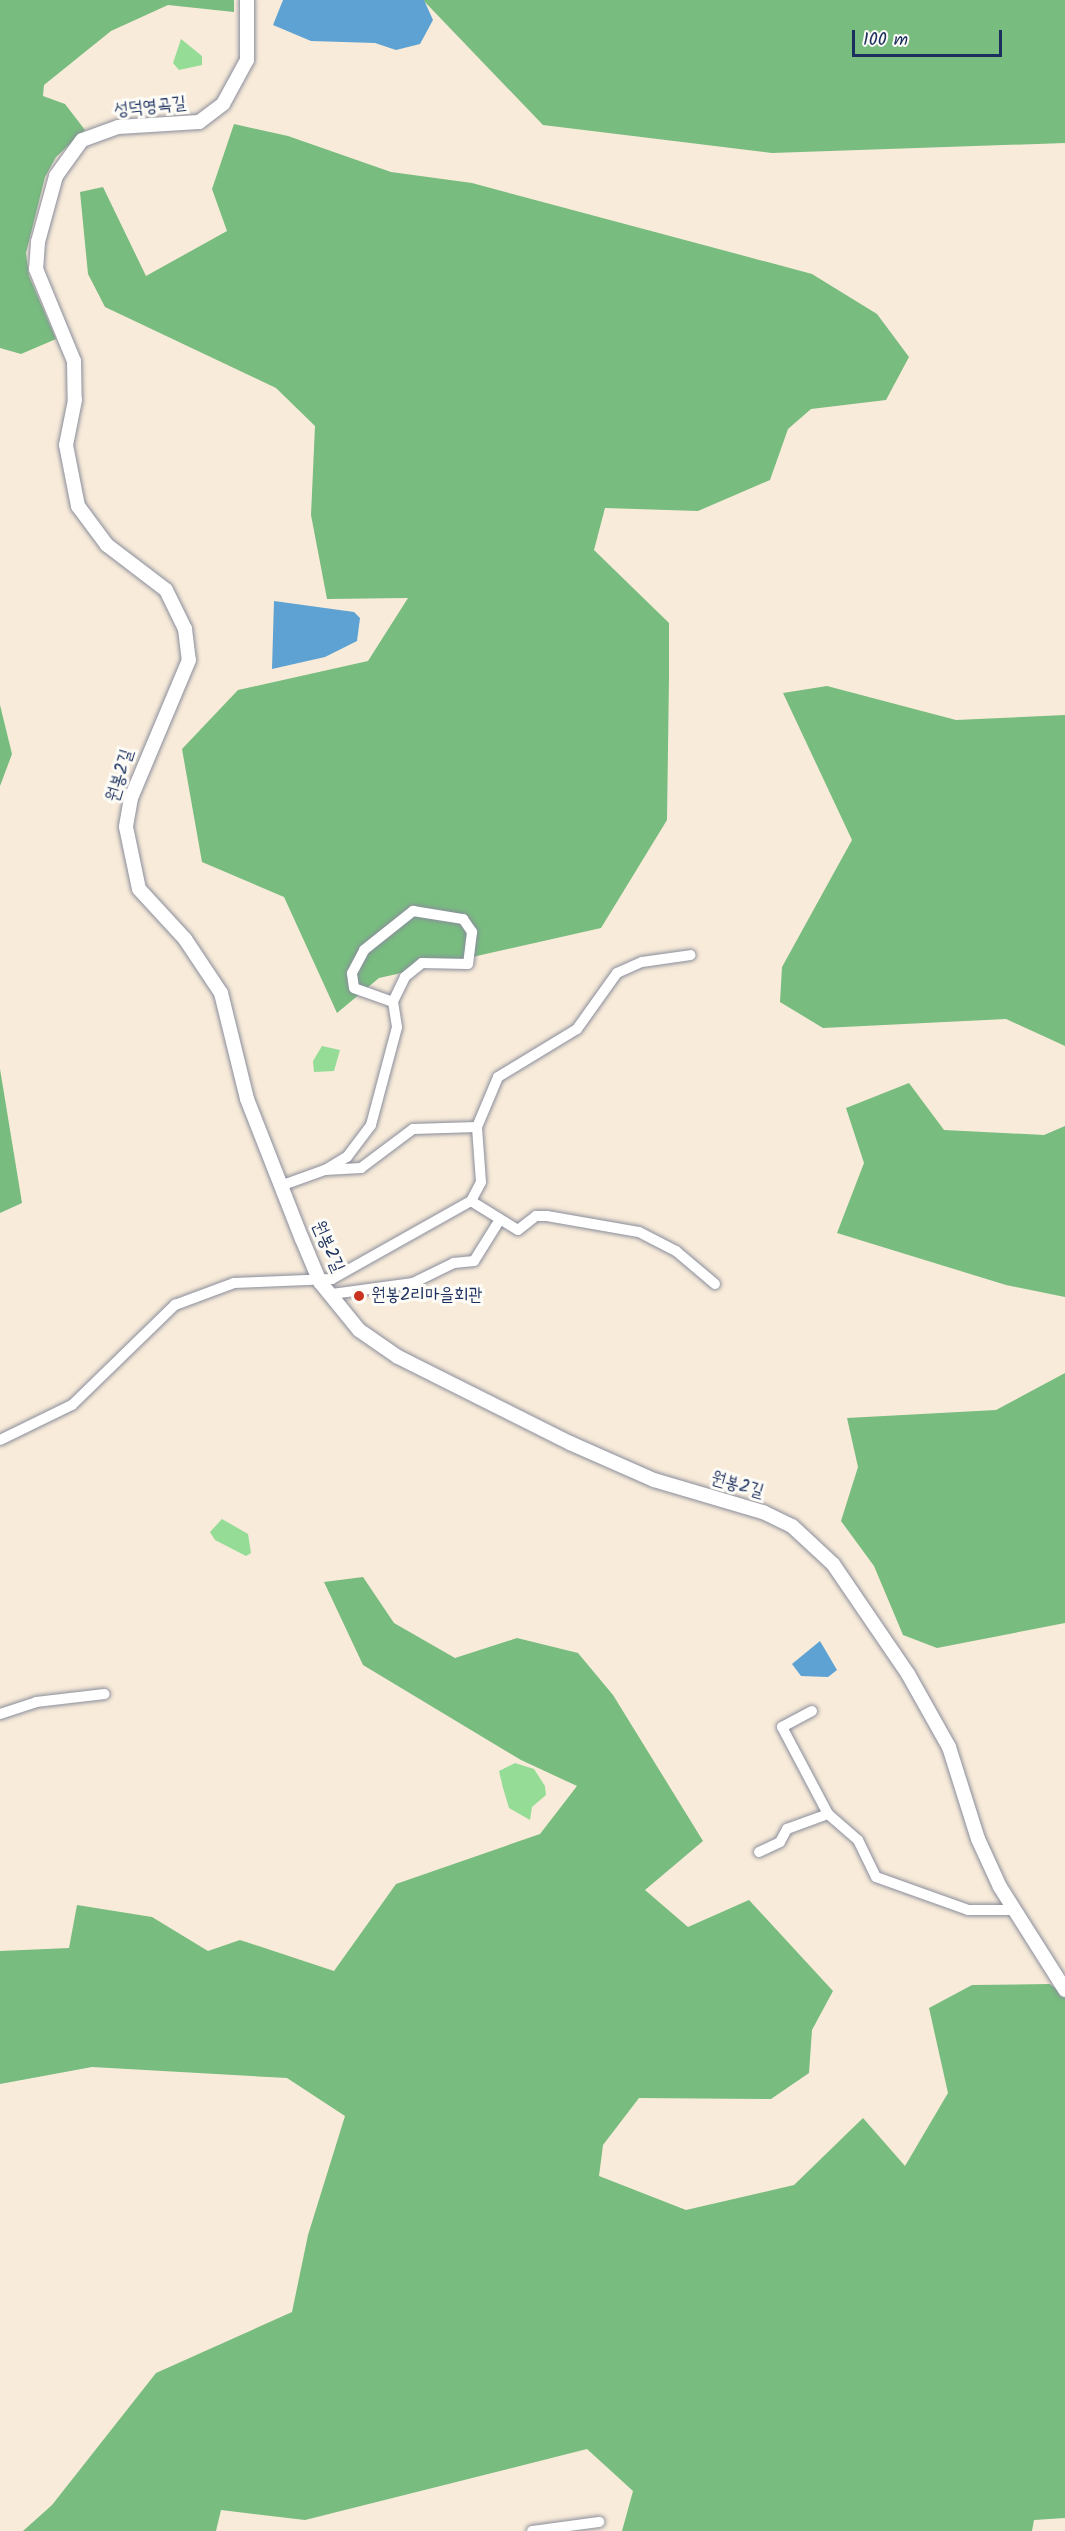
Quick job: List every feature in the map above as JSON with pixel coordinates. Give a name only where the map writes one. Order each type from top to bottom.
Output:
[{"type":"main road","name":"성덕영곡길","points":[[68,346],[36,269],[44,205],[56,176],[68,153],[97,133],[199,122],[223,104],[247,60],[248,0]]},
{"type":"main road","name":"원봉2길","points":[[68,346],[76,382],[67,464],[78,506],[107,545],[166,590],[188,646],[189,660],[130,798],[126,827],[133,873],[149,904],[185,939],[221,993],[247,1099],[320,1282],[370,1341],[430,1374],[654,1480],[737,1502],[792,1526],[844,1576],[908,1674],[949,1748],[978,1839],[1011,1910],[1065,1990]]},
{"type":"street","points":[[283,1185],[325,1170],[347,1157],[379,1105],[397,1027],[393,1002],[405,977],[422,963],[468,964],[472,932],[463,920],[412,911],[364,950],[352,973],[354,988],[393,1002]]},
{"type":"street","points":[[0,1440],[72,1405],[185,1300],[234,1283],[320,1282],[346,1274],[471,1201],[481,1182],[477,1127],[498,1077],[577,1029],[617,973],[642,962],[691,955]]},
{"type":"street","points":[[325,1170],[361,1168],[413,1129],[477,1127]]},
{"type":"street","points":[[471,1201],[499,1221],[518,1230],[536,1216],[547,1216],[639,1232],[676,1251],[715,1284]]},
{"type":"street","points":[[332,1294],[413,1283],[454,1263],[474,1260],[499,1221]]},
{"type":"street","points":[[0,1714],[36,1702],[105,1694]]},
{"type":"street","points":[[812,1710],[782,1727],[828,1814],[858,1840],[886,1884],[968,1910],[1011,1910]]},
{"type":"street","points":[[759,1852],[780,1842],[787,1829],[828,1814]]},
{"type":"street","points":[[532,2531],[599,2522]]},
{"type":"green space","points":[[0,0],[234,0],[234,12],[168,5],[111,31],[44,85],[43,96],[65,104],[85,130],[56,157],[45,177],[26,253],[29,276],[56,339],[21,354],[0,348]]},
{"type":"green space","points":[[423,0],[1065,0],[1065,143],[772,153],[543,125]]},
{"type":"green space","points":[[181,39],[202,56],[202,65],[179,70],[173,63]]},
{"type":"green space","points":[[234,124],[288,136],[391,172],[472,183],[812,274],[877,314],[909,357],[886,400],[811,409],[788,429],[770,480],[698,511],[605,508],[594,550],[669,623],[669,677],[667,820],[601,928],[379,978],[337,1013],[284,897],[202,862],[182,749],[238,690],[368,661],[408,598],[327,599],[311,515],[315,426],[276,388],[105,307],[88,274],[80,192],[103,187],[146,276],[227,231],[212,189]]},
{"type":"green space","points":[[827,686],[956,720],[1065,715],[1065,1046],[1006,1019],[823,1028],[780,1002],[782,967],[852,840],[783,693]]},
{"type":"green space","points":[[0,705],[12,754],[0,786]]},
{"type":"green space","points":[[322,1046],[340,1050],[334,1071],[314,1072],[313,1061]]},
{"type":"green space","points":[[0,1069],[22,1203],[0,1213]]},
{"type":"green space","points":[[909,1083],[944,1130],[1044,1135],[1065,1126],[1065,1297],[1006,1285],[837,1233],[864,1163],[846,1108]]},
{"type":"green space","points":[[1065,1373],[1065,1623],[937,1648],[903,1635],[874,1566],[841,1521],[858,1467],[847,1418],[996,1410]]},
{"type":"green space","points":[[222,1519],[248,1534],[251,1553],[246,1556],[215,1540],[210,1532]]},
{"type":"green space","points":[[363,1577],[394,1623],[455,1658],[517,1638],[578,1653],[613,1695],[703,1841],[645,1890],[688,1927],[749,1900],[833,1991],[812,2030],[809,2073],[771,2099],[639,2098],[603,2145],[599,2176],[686,2210],[794,2185],[863,2118],[905,2166],[948,2093],[929,2008],[972,1985],[1050,1984],[1065,1996],[1065,2518],[1034,2520],[1032,2531],[622,2531],[633,2491],[587,2449],[305,2520],[221,2510],[216,2531],[23,2531],[52,2505],[156,2373],[292,2312],[308,2235],[345,2116],[287,2078],[92,2067],[0,2084],[0,1951],[69,1948],[77,1905],[152,1917],[208,1951],[240,1940],[334,1971],[396,1884],[540,1834],[577,1786],[521,1760],[363,1665],[324,1582]]},
{"type":"green space","points":[[515,1763],[534,1769],[545,1786],[546,1795],[532,1807],[530,1820],[509,1808],[503,1788],[499,1771]]},
{"type":"water","points":[[283,0],[424,0],[433,20],[420,44],[396,50],[375,43],[311,41],[273,25]]},
{"type":"water","points":[[274,601],[354,612],[360,618],[357,641],[325,657],[272,669]]},
{"type":"water","points":[[820,1641],[837,1670],[828,1677],[801,1676],[792,1664]]},
{"type":"place","name":"원봉2리마을회관","points":[[359,1296]]}]
